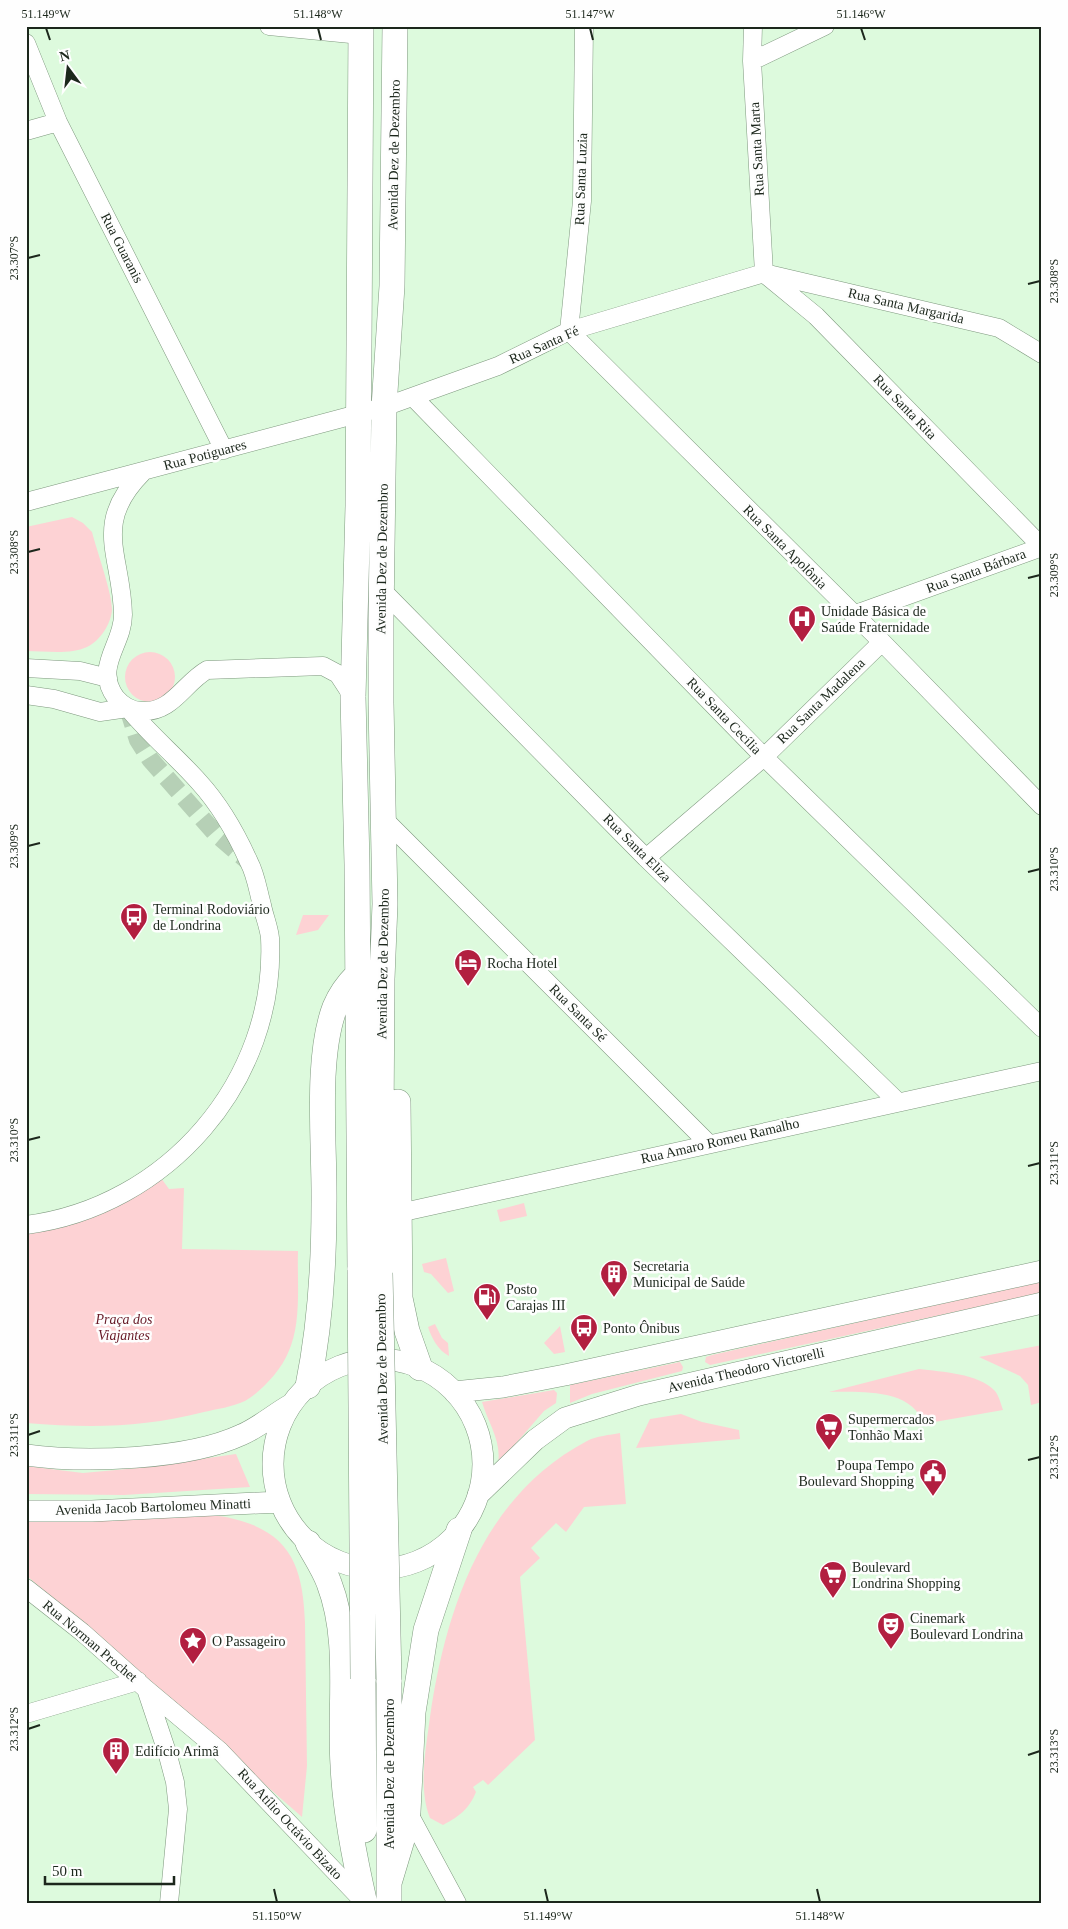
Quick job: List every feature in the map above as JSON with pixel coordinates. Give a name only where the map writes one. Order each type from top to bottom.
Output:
[{"type":"highway","name":"Avenida Dez de Dezembro","points":[[364,1902],[363,1679],[370,1272],[386,904],[381,703],[382,589],[384,406],[392,286],[395,26]]},
{"type":"highway","name":"Avenida Dez de Dezembro","points":[[361,31],[354,697],[357,975],[389,1680],[389,1893]]},
{"type":"highway","points":[[300,1394],[314,1356],[321,1274],[324,1205],[323,1091],[328,1032],[336,1006],[357,975]]},
{"type":"highway","points":[[382,978],[395,1020],[398,1039],[400,1298],[407,1331],[420,1368]]},
{"type":"highway","points":[[389,1893],[408,1812],[413,1712],[426,1630],[460,1530]]},
{"type":"highway","points":[[308,1543],[329,1583],[338,1614],[341,1652],[343,1765],[352,1851],[364,1902]]},
{"type":"main road","points":[[454,1392],[503,1388],[1042,1272]]},
{"type":"main road","name":"Avenida Theodoro Victorelli","points":[[478,1495],[535,1440],[564,1418],[639,1395],[690,1385],[1042,1303]]},
{"type":"main road","points":[[26,1455],[109,1459],[190,1450],[242,1435],[300,1394],[327,1372],[350,1363],[373,1360],[398,1361],[420,1368],[439,1379],[454,1392],[467,1409],[477,1429],[482,1458],[482,1473],[478,1495],[460,1530],[442,1547],[422,1559],[390,1568],[374,1569],[350,1565],[328,1557],[308,1543],[291,1524],[279,1502],[273,1477],[273,1451],[280,1426],[300,1394]]},
{"type":"main road","name":"Avenida Jacob Bartolomeu Minatti","points":[[26,1511],[92,1511],[279,1502]]},
{"type":"street","points":[[269,26],[361,31]]},
{"type":"street","name":"Rua Santa Luzia","points":[[569,331],[582,201],[584,26]]},
{"type":"street","name":"Rua Santa Marta","points":[[754,26],[752,61],[764,273]]},
{"type":"street","points":[[752,61],[825,26]]},
{"type":"street","name":"Rua Guaranis","points":[[26,43],[58,122],[224,450]]},
{"type":"street","points":[[26,131],[58,122]]},
{"type":"street","name":"Rua Santa Fé","points":[[384,406],[498,366],[569,331],[764,273]]},
{"type":"street","name":"Rua Santa Margarida","points":[[764,273],[1000,328],[1042,354]]},
{"type":"street","name":"Rua Santa Rita","points":[[764,273],[816,316],[1042,547]]},
{"type":"street","name":"Rua Santa Apolônia","points":[[569,331],[882,642],[1042,806]]},
{"type":"street","name":"Rua Santa Cecília","points":[[413,397],[764,757],[1042,1028]]},
{"type":"street","name":"Rua Potiguares","points":[[26,502],[384,406]]},
{"type":"street","points":[[26,1225],[61,1218],[118,1197],[151,1176],[182,1151],[224,1103],[246,1066],[261,1017],[269,973],[270,936],[250,863],[217,805],[200,782],[149,734],[128,708],[114,696],[108,678],[111,652],[123,623],[113,547],[114,525],[122,497],[144,471]]},
{"type":"street","name":"Rua Santa Bárbara","points":[[853,615],[1042,547]]},
{"type":"street","name":"Rua Santa Eliza","points":[[382,589],[646,858],[898,1102]]},
{"type":"street","name":"Rua Santa Madalena","points":[[646,858],[764,757],[882,642]]},
{"type":"street","points":[[26,695],[54,699],[100,712],[128,708],[152,711],[163,708],[198,675],[207,670],[323,666],[338,674],[354,697]]},
{"type":"street","points":[[26,668],[80,671],[108,678]]},
{"type":"street","name":"Rua Santa Sé","points":[[384,819],[708,1143]]},
{"type":"street","name":"Rua Amaro Romeu Ramalho","points":[[399,1213],[708,1143],[1042,1072]]},
{"type":"street","name":"Rua Norman Prochet","points":[[26,1588],[82,1632],[142,1685],[167,1752],[175,1782],[178,1809],[169,1903]]},
{"type":"street","points":[[26,1714],[142,1685]]},
{"type":"street","name":"Rua Atílio Octávio Bizato","points":[[142,1685],[220,1751],[364,1902]]},
{"type":"street","points":[[408,1812],[457,1903]]},
{"type":"green space","points":[[72,517],[83,523],[92,532],[110,593],[112,610],[110,621],[104,632],[87,647],[65,652],[26,651],[26,527]]},
{"type":"green space","points":[[145,652],[155,652],[168,659],[175,672],[175,682],[168,695],[155,702],[145,702],[136,698],[129,691],[125,682],[125,672],[129,663],[136,656]]},
{"type":"green space","points":[[303,915],[329,915],[318,930],[296,935]]},
{"type":"green space","name":"Praça dos Viajantes","points":[[161,1178],[169,1189],[184,1188],[182,1249],[298,1251],[297,1316],[292,1341],[285,1360],[276,1373],[257,1392],[245,1401],[224,1408],[137,1424],[72,1426],[26,1423],[26,1228]]},
{"type":"green space","points":[[524,1203],[527,1216],[500,1222],[497,1210]]},
{"type":"green space","points":[[446,1258],[454,1291],[448,1293],[431,1274],[424,1272],[422,1264]]},
{"type":"green space","points":[[1042,1281],[1042,1293],[710,1365],[705,1362],[706,1357],[712,1355]]},
{"type":"green space","points":[[435,1324],[442,1338],[448,1343],[449,1356],[436,1344],[431,1336],[428,1327]]},
{"type":"green space","points":[[560,1326],[565,1352],[554,1354],[544,1343]]},
{"type":"green space","points":[[1042,1345],[1042,1402],[1031,1405],[1028,1385],[1020,1376],[979,1357]]},
{"type":"green space","points":[[680,1362],[683,1367],[682,1371],[592,1394],[570,1403],[570,1385]]},
{"type":"green space","points":[[919,1369],[959,1374],[979,1380],[995,1391],[1003,1410],[923,1424],[917,1412],[897,1398],[869,1393],[829,1392]]},
{"type":"green space","points":[[554,1390],[557,1393],[556,1403],[544,1411],[498,1464],[499,1456],[496,1440],[482,1402]]},
{"type":"green space","points":[[681,1414],[702,1422],[739,1430],[740,1439],[636,1448],[650,1419]]},
{"type":"green space","points":[[620,1433],[626,1504],[584,1507],[566,1532],[556,1523],[531,1548],[540,1558],[520,1577],[535,1740],[488,1785],[483,1780],[473,1787],[476,1792],[467,1808],[443,1825],[430,1818],[426,1806],[424,1768],[437,1676],[459,1596],[476,1559],[496,1524],[521,1492],[551,1464],[587,1441]]},
{"type":"green space","points":[[236,1454],[250,1487],[124,1495],[26,1494],[26,1466],[83,1473],[138,1468]]},
{"type":"green space","points":[[207,1515],[234,1519],[254,1525],[269,1534],[281,1544],[297,1570],[304,1604],[305,1623],[307,1766],[302,1817],[26,1575],[26,1521]]},
{"type":"tunnel","points":[[128,708],[138,740],[150,759],[215,833],[250,863]]},
{"type":"place","name":"Unidade Básica de Saúde Fraternidade","points":[[802,643]]},
{"type":"place","name":"Terminal Rodoviário de Londrina","points":[[134,941]]},
{"type":"place","name":"Rocha Hotel","points":[[468,987]]},
{"type":"place","name":"Secretaria Municipal de Saúde","points":[[614,1298]]},
{"type":"place","name":"Posto Carajas III","points":[[487,1321]]},
{"type":"place","name":"Ponto Ônibus","points":[[584,1352]]},
{"type":"place","name":"Supermercados Tonhão Maxi","points":[[829,1451]]},
{"type":"place","name":"Poupa Tempo Boulevard Shopping","points":[[933,1497]]},
{"type":"place","name":"Boulevard Londrina Shopping","points":[[833,1599]]},
{"type":"place","name":"Cinemark Boulevard Londrina","points":[[891,1650]]},
{"type":"place","name":"O Passageiro","points":[[193,1665]]},
{"type":"place","name":"Edifício Arimã","points":[[116,1775]]}]
